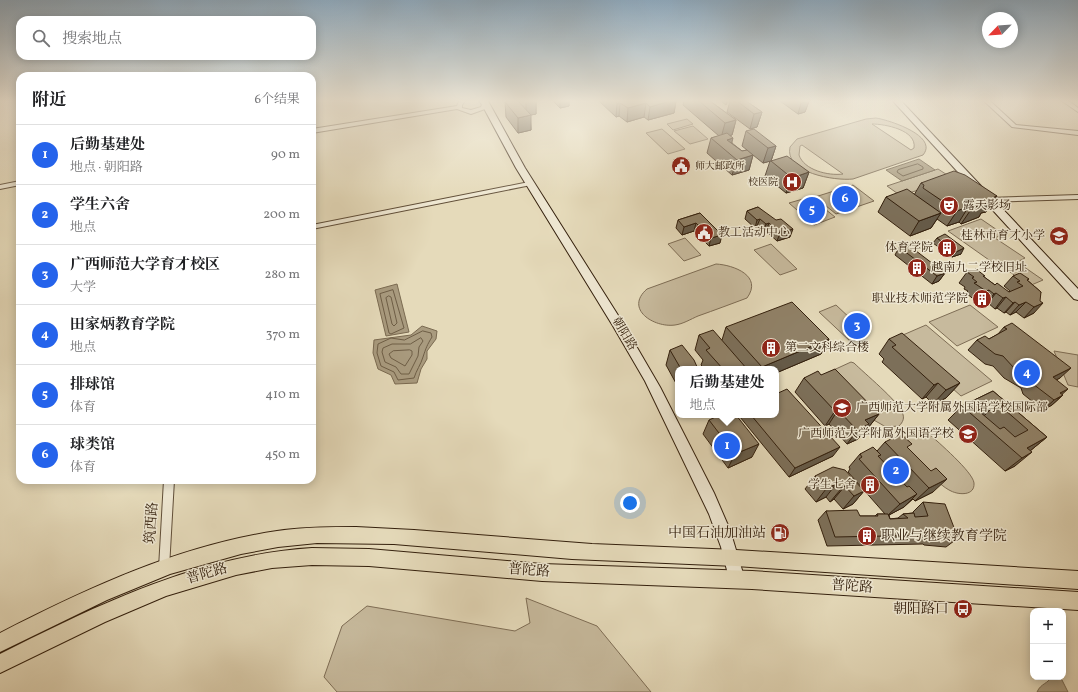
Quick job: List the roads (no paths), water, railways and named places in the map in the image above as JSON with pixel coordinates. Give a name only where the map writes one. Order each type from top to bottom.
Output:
[{"type":"main road","name":"普陀路","points":[[0,643],[62,611],[121,584],[164,568],[232,548],[277,539],[328,534],[382,535],[593,552],[733,558],[1078,580]]},
{"type":"main road","name":"普陀路","points":[[0,664],[128,601],[175,584],[230,567],[274,560],[324,555],[376,557],[452,565],[574,574],[737,580],[1078,601]]},
{"type":"street","name":"朝阳路","points":[[501,133],[529,184],[637,356],[695,469],[733,558],[737,580]]},
{"type":"street","points":[[927,133],[1078,296]]},
{"type":"street","points":[[0,187],[16,184]]},
{"type":"street","points":[[316,227],[529,184]]},
{"type":"street","points":[[988,200],[1078,197]]},
{"type":"street","name":"筑西路","points":[[164,568],[169,484]]},
{"type":"water","points":[[919,159],[935,170],[902,181],[886,170]]},
{"type":"water","points":[[397,284],[409,332],[386,336],[375,290]]},
{"type":"water","points":[[422,326],[437,331],[436,339],[427,351],[427,359],[421,369],[417,383],[395,384],[391,375],[378,369],[373,353],[374,340],[411,335]]},
{"type":"water","points":[[1062,680],[1068,692],[1037,692],[1040,687],[1048,681]]},
{"type":"place","name":"师大邮政所","points":[[681,166]]},
{"type":"place","name":"校医院","points":[[792,182]]},
{"type":"place","name":"球类馆","points":[[845,199]]},
{"type":"place","name":"露天影场","points":[[949,206]]},
{"type":"place","name":"排球馆","points":[[812,210]]},
{"type":"place","name":"教工活动中心","points":[[704,233]]},
{"type":"place","name":"桂林市育才小学","points":[[1059,236]]},
{"type":"place","name":"体育学院","points":[[947,248]]},
{"type":"place","name":"越南九二学校旧址","points":[[917,268]]},
{"type":"place","name":"职业技术师范学院","points":[[982,299]]},
{"type":"place","name":"广西师范大学育才校区","points":[[857,326]]},
{"type":"place","name":"第二文科综合楼","points":[[771,348]]},
{"type":"place","name":"田家炳教育学院","points":[[1027,373]]},
{"type":"place","name":"广西师范大学附属外国语学校国际部","points":[[842,408]]},
{"type":"place","name":"广西师范大学附属外国语学校","points":[[968,434]]},
{"type":"place","name":"后勤基建处","points":[[727,446]]},
{"type":"place","name":"学生六舍","points":[[896,471]]},
{"type":"place","name":"学生七舍","points":[[870,485]]},
{"type":"place","name":"中国石油加油站","points":[[780,533]]},
{"type":"place","name":"职业与继续教育学院","points":[[867,536]]},
{"type":"place","name":"朝阳路口","points":[[963,609]]}]
